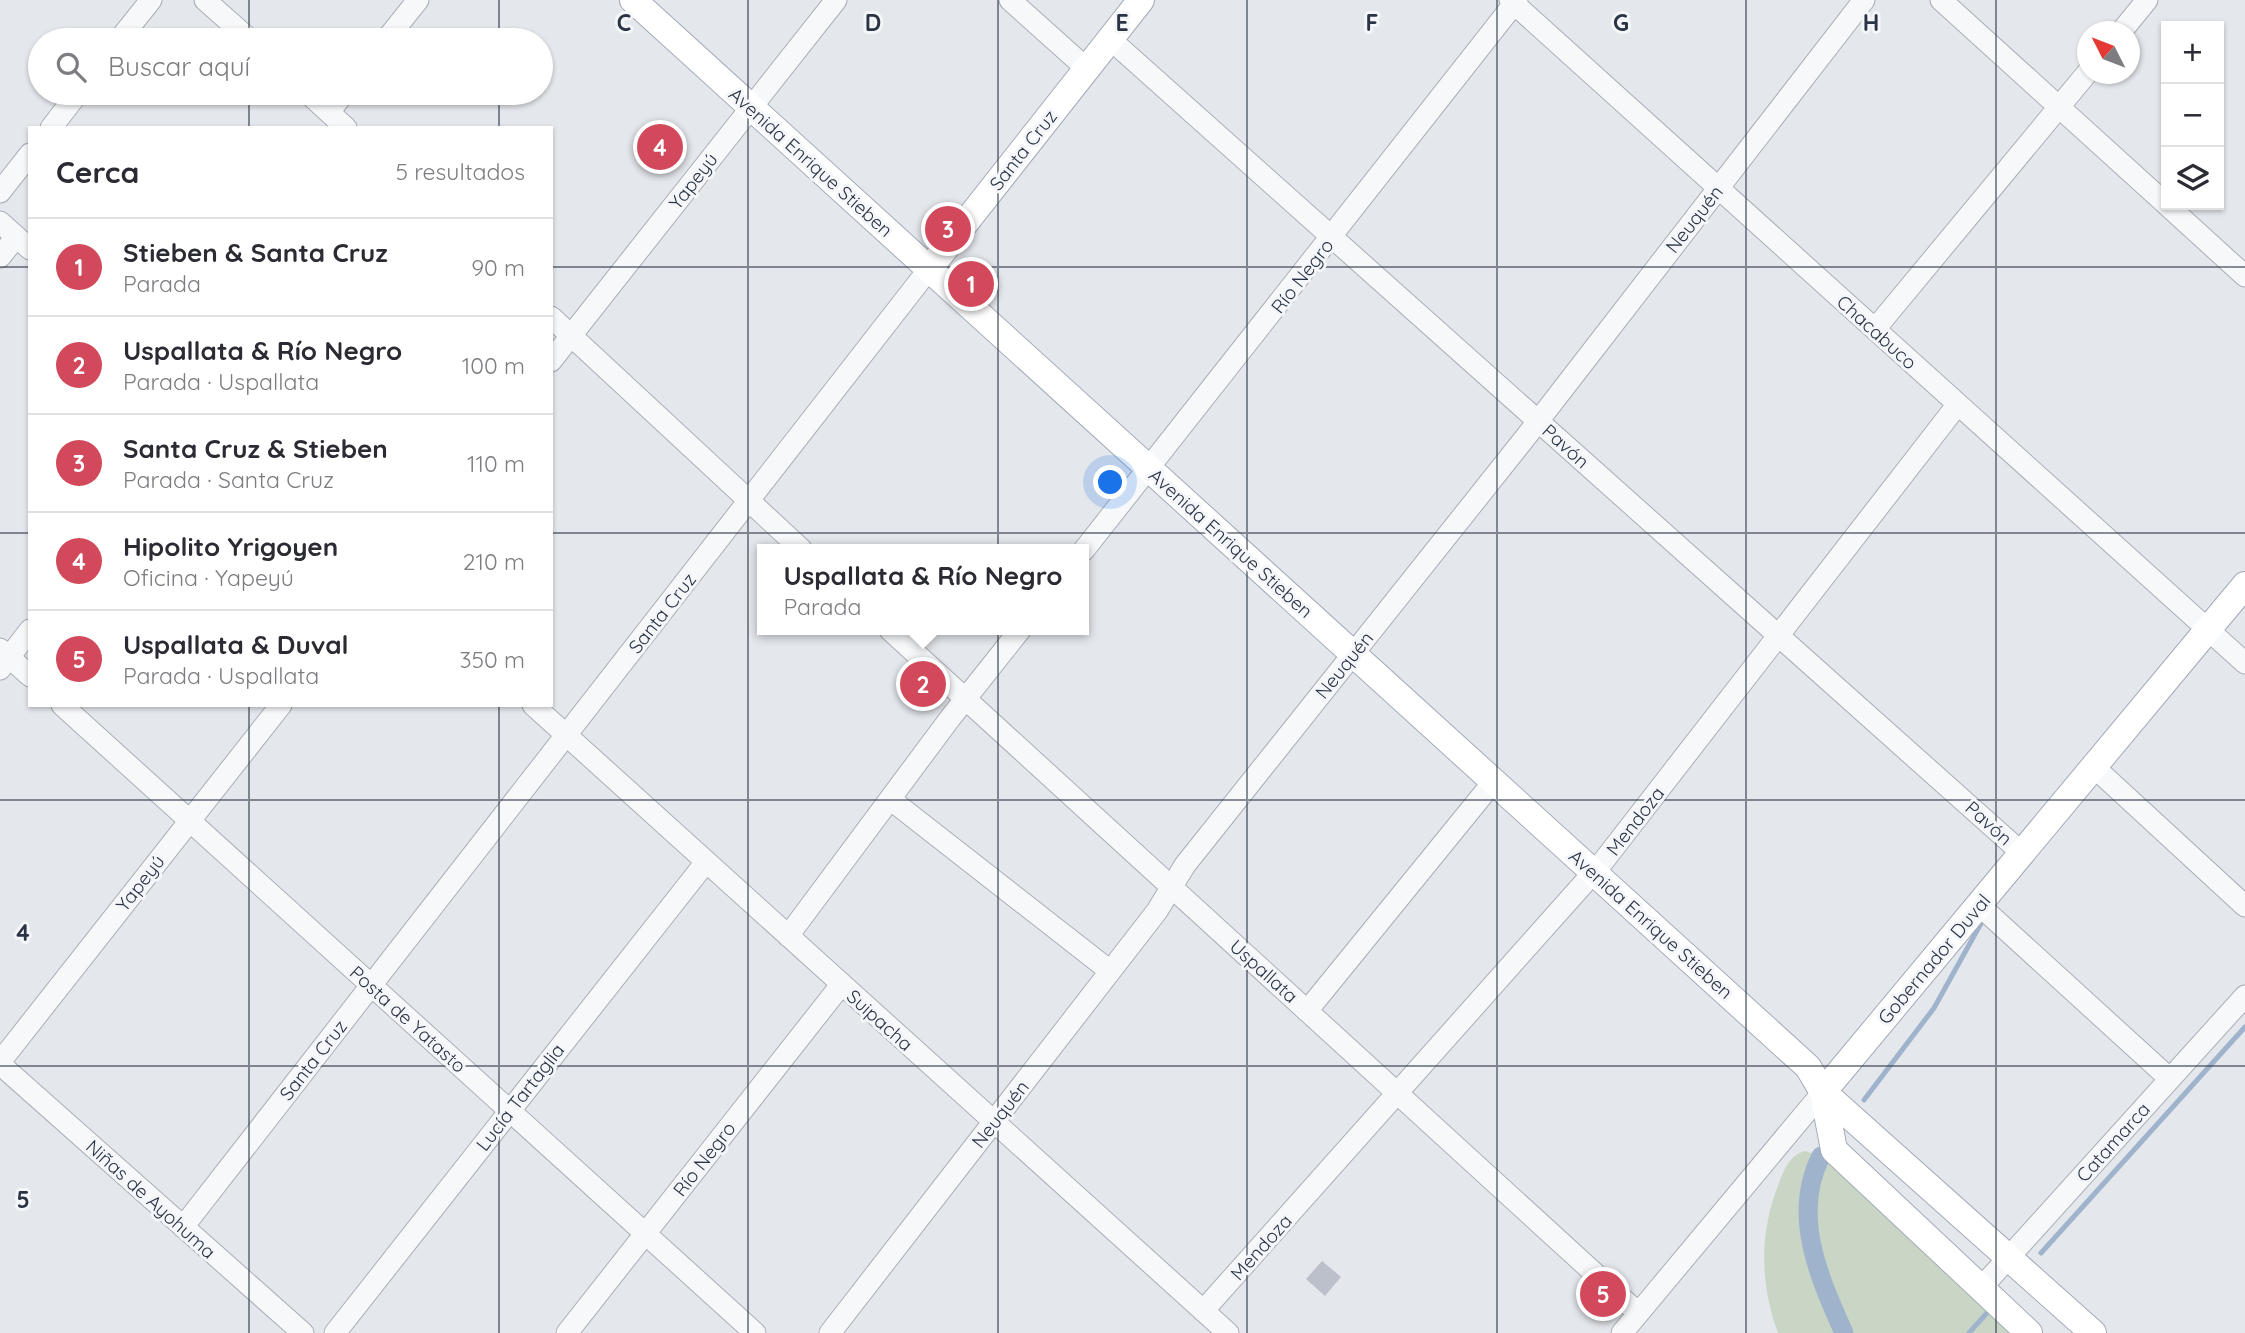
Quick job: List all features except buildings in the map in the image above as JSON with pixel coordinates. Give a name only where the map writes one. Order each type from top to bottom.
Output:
[{"type":"main road","name":"Avenida Enrique Stieben","points":[[633,0],[1802,1061],[1823,1092],[1834,1150],[2029,1333]]},
{"type":"main road","name":"Santa Cruz","points":[[929,270],[1141,0]]},
{"type":"main road","name":"Gobernador Duval","points":[[1823,1092],[2245,585]]},
{"type":"main road","name":"Avenida Enrique Stieben","points":[[1823,1092],[2093,1333]]},
{"type":"street","points":[[129,28],[151,0]]},
{"type":"street","points":[[205,0],[236,28]]},
{"type":"street","points":[[396,28],[418,0]]},
{"type":"street","name":"Yapeyú","points":[[553,358],[836,0]]},
{"type":"street","points":[[1010,0],[1087,69]]},
{"type":"street","name":"Neuquén","points":[[830,1333],[1111,971],[1172,887],[1185,864],[1538,421],[1864,0]]},
{"type":"street","points":[[1941,0],[2161,200]]},
{"type":"street","points":[[2130,21],[2147,0]]},
{"type":"street","name":"Chacabuco","points":[[1514,1],[2245,663]]},
{"type":"street","name":"Río Negro","points":[[1089,544],[1332,237],[1514,1]]},
{"type":"street","name":"Pavón","points":[[1110,39],[2022,853]]},
{"type":"street","points":[[1875,329],[2078,84]]},
{"type":"street","points":[[53,126],[69,105]]},
{"type":"street","points":[[321,105],[344,126]]},
{"type":"street","points":[[329,112],[335,105]]},
{"type":"street","points":[[0,192],[28,157]]},
{"type":"street","points":[[2172,210],[2245,276]]},
{"type":"street","points":[[0,222],[23,243],[0,257]]},
{"type":"street","name":"Santa Cruz","points":[[183,1227],[929,270]]},
{"type":"street","points":[[553,319],[796,544]]},
{"type":"street","name":"Mendoza","points":[[1203,1311],[1594,873],[1958,404]]},
{"type":"street","points":[[28,632],[3,658],[28,675]]},
{"type":"street","name":"Uspallata","points":[[895,635],[1638,1313]]},
{"type":"street","points":[[788,936],[1016,635]]},
{"type":"street","name":"Posta de Yatasto","points":[[64,707],[755,1333]]},
{"type":"street","name":"Yapeyú","points":[[0,1063],[279,707]]},
{"type":"street","name":"Suipacha","points":[[535,707],[1228,1333]]},
{"type":"street","points":[[2094,766],[2245,906]]},
{"type":"street","points":[[1307,1011],[1493,781]]},
{"type":"street","points":[[890,799],[1111,971]]},
{"type":"street","name":"Lucía Tartaglia","points":[[335,1333],[706,862]]},
{"type":"street","points":[[1979,905],[2170,1079]]},
{"type":"street","name":"Río Negro","points":[[567,1333],[841,985]]},
{"type":"street","name":"Catamarca","points":[[1981,1288],[2245,996]]},
{"type":"street","name":"Niñas de Ayohuma","points":[[0,1063],[303,1333]]},
{"type":"street","name":"Gobernador Duval","points":[[1622,1333],[1823,1092]]},
{"type":"green space","points":[[1805,1151],[1821,1156],[2010,1333],[1778,1333],[1765,1277],[1765,1239],[1772,1202],[1785,1168],[1795,1156]]},
{"type":"waterway","points":[[1864,1100],[1934,1008],[1984,918]]},
{"type":"waterway","points":[[2041,1253],[2245,1027]]},
{"type":"waterway","points":[[1821,1156],[1812,1178],[1808,1201],[1809,1223],[1818,1268],[1844,1333]]},
{"type":"waterway","points":[[1969,1333],[1986,1314]]},
{"type":"place","name":"Hipolito Yrigoyen","points":[[660,147]]},
{"type":"place","name":"Santa Cruz & Stieben","points":[[948,229]]},
{"type":"place","name":"Stieben & Santa Cruz","points":[[971,284]]},
{"type":"place","name":"Uspallata & Río Negro","points":[[923,684]]},
{"type":"place","name":"Uspallata & Duval","points":[[1603,1294]]}]
